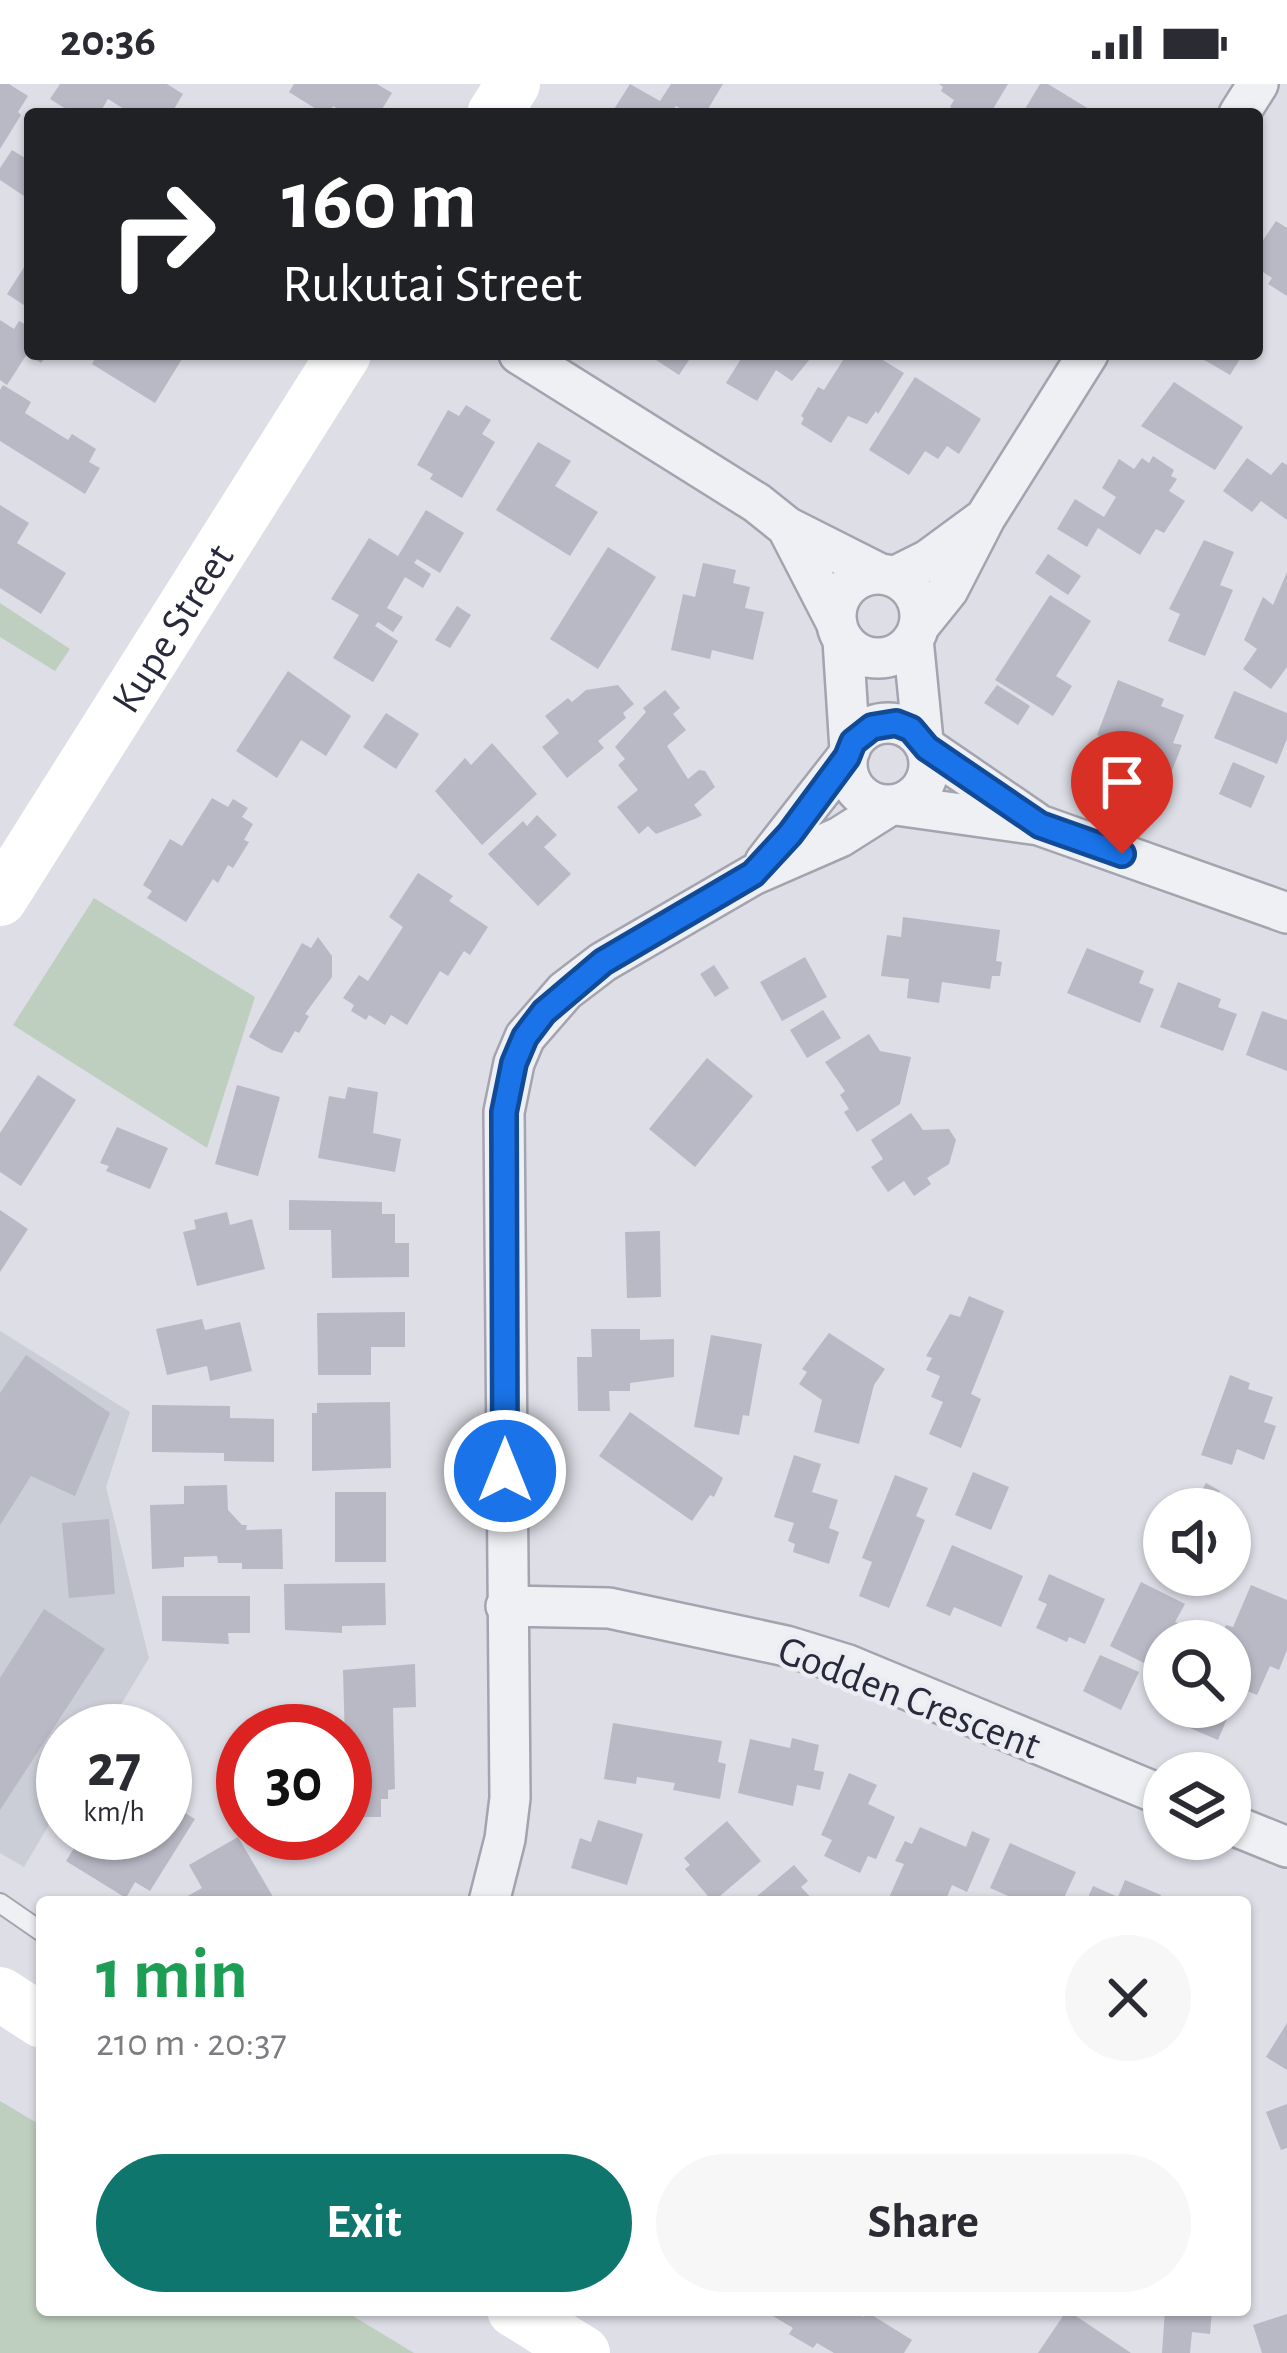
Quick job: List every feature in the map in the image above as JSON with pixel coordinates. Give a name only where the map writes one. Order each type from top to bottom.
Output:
[{"type":"street","name":"Kupe Street","points":[[0,898],[340,360]]},
{"type":"street","points":[[491,1896],[506,1839],[509,1798],[504,1112],[514,1063],[525,1037],[565,991],[603,962],[753,874],[840,837],[923,788],[930,765],[916,596],[887,576],[787,527],[757,503],[529,360]]},
{"type":"street","points":[[787,527],[840,632],[855,651],[879,658],[902,651],[948,590],[986,518],[1084,360]]},
{"type":"street","points":[[986,518],[928,560],[887,576],[858,579],[838,602],[850,780],[860,794],[892,805],[1040,825],[1287,913]]},
{"type":"street","points":[[753,874],[790,834],[858,736],[879,724],[904,726],[1040,825]]},
{"type":"street","name":"Godden Crescent","points":[[506,1606],[609,1609],[786,1646],[848,1665],[1143,1787]]},
{"type":"street","points":[[1251,1832],[1287,1847]]},
{"type":"street","points":[[0,1994],[36,2017]]},
{"type":"street","points":[[524,2316],[583,2353]]},
{"type":"lane","points":[[0,1903],[36,1927]]},
{"type":"shaded area","points":[[0,1331],[130,1412],[106,1487],[149,1658],[121,1704],[36,1704],[36,1847],[24,1867],[0,1853]]},
{"type":"green space","points":[[0,603],[70,649],[55,671],[0,637]]},
{"type":"green space","points":[[94,898],[255,997],[207,1148],[13,1025]]},
{"type":"green space","points":[[0,2101],[36,2122],[36,2316],[353,2316],[414,2353],[0,2353]]},
{"type":"building","points":[[0,84],[28,96],[0,149]]},
{"type":"building","points":[[60,84],[167,84],[183,94],[175,108],[122,108],[108,99],[103,108],[64,108],[50,99]]},
{"type":"building","points":[[294,84],[377,84],[392,93],[383,108],[314,108],[289,92]]},
{"type":"building","points":[[630,84],[660,101],[671,84],[723,84],[709,108],[615,108]]},
{"type":"building","points":[[939,84],[1008,84],[994,108],[952,108],[954,100],[941,91]]},
{"type":"building","points":[[1040,84],[1048,84],[1087,108],[1026,108]]},
{"type":"building","points":[[12,150],[24,157],[24,196],[0,180],[0,168]]},
{"type":"building","points":[[1276,221],[1287,228],[1287,296],[1268,284],[1272,278],[1263,272],[1263,240]]},
{"type":"building","points":[[24,267],[24,305],[7,294]]},
{"type":"building","points":[[0,320],[14,329],[19,321],[24,324],[24,359],[7,385],[0,380]]},
{"type":"building","points":[[94,360],[181,360],[155,403],[92,364]]},
{"type":"building","points":[[656,360],[689,360],[679,375]]},
{"type":"building","points":[[740,360],[809,360],[792,381],[776,370],[757,401],[726,383]]},
{"type":"building","points":[[843,360],[883,360],[904,373],[878,414],[876,411],[867,424],[848,416],[831,443],[801,424],[818,387],[824,390]]},
{"type":"building","points":[[1204,360],[1239,360],[1230,375]]},
{"type":"building","points":[[915,377],[981,419],[959,454],[947,446],[938,459],[925,451],[909,475],[869,450]]},
{"type":"building","points":[[1174,382],[1243,427],[1215,470],[1141,426]]},
{"type":"building","points":[[3,385],[31,402],[25,413],[68,440],[72,434],[96,449],[89,462],[100,468],[85,494],[0,441]]},
{"type":"building","points":[[466,405],[491,420],[482,434],[495,442],[462,498],[430,479],[433,474],[417,465],[448,410],[459,416]]},
{"type":"building","points":[[538,442],[571,461],[555,486],[598,512],[570,556],[496,510]]},
{"type":"building","points":[[1153,456],[1174,470],[1171,476],[1177,479],[1169,491],[1185,501],[1164,533],[1156,529],[1140,555],[1098,528],[1087,547],[1057,529],[1075,499],[1104,517],[1116,497],[1102,488],[1119,459],[1134,469],[1142,458],[1149,463]]},
{"type":"building","points":[[1247,458],[1271,475],[1282,462],[1287,465],[1287,520],[1261,501],[1252,512],[1223,491]]},
{"type":"building","points":[[0,505],[29,523],[17,543],[66,573],[41,614],[0,588]]},
{"type":"building","points":[[426,510],[464,533],[440,573],[417,559],[414,563],[431,574],[423,588],[405,577],[387,608],[403,617],[393,632],[378,622],[375,626],[398,641],[373,682],[333,658],[359,615],[331,599],[369,538],[398,556]]},
{"type":"building","points":[[1204,540],[1234,552],[1220,585],[1233,590],[1205,656],[1168,641],[1180,614],[1169,609]]},
{"type":"building","points":[[608,547],[656,577],[598,669],[550,639]]},
{"type":"building","points":[[1048,554],[1081,576],[1068,595],[1035,573]]},
{"type":"building","points":[[703,563],[736,570],[733,583],[750,587],[745,608],[764,612],[753,660],[712,650],[710,659],[671,650],[683,594],[695,597]]},
{"type":"building","points":[[1287,572],[1287,667],[1271,689],[1243,669],[1257,649],[1244,640],[1263,597],[1273,605]]},
{"type":"building","points":[[1050,595],[1091,621],[1056,676],[1072,686],[1053,716],[995,680]]},
{"type":"building","points":[[457,606],[471,615],[450,648],[435,640]]},
{"type":"building","points":[[288,671],[351,716],[326,756],[301,740],[277,778],[236,751]]},
{"type":"building","points":[[1118,680],[1164,699],[1161,706],[1184,715],[1173,743],[1182,745],[1162,796],[1123,781],[1132,756],[1110,748],[1113,741],[1097,735]]},
{"type":"building","points":[[618,685],[634,704],[623,713],[626,718],[598,741],[604,748],[567,778],[542,747],[559,733],[545,716],[586,690]]},
{"type":"building","points":[[997,685],[1030,706],[1018,725],[984,703]]},
{"type":"building","points":[[665,690],[680,708],[673,714],[686,730],[667,746],[688,779],[705,771],[715,787],[694,805],[702,815],[656,834],[648,826],[639,834],[617,807],[638,790],[618,765],[625,759],[615,747],[646,712],[643,708]]},
{"type":"building","points":[[1234,691],[1287,713],[1287,739],[1277,764],[1214,738]]},
{"type":"building","points":[[386,713],[419,734],[396,769],[363,747]]},
{"type":"building","points":[[492,743],[537,794],[482,845],[435,791],[465,758],[471,765]]},
{"type":"building","points":[[1233,762],[1265,776],[1251,808],[1219,794]]},
{"type":"building","points":[[212,798],[228,807],[233,799],[248,808],[242,817],[253,824],[244,840],[249,842],[233,868],[228,865],[218,883],[213,879],[186,922],[147,898],[152,891],[143,885],[170,839],[182,846]]},
{"type":"building","points":[[537,815],[557,835],[544,847],[571,874],[538,906],[488,854],[523,821],[527,826]]},
{"type":"building","points":[[418,873],[488,927],[470,955],[464,951],[448,976],[440,971],[407,1025],[391,1015],[385,1025],[369,1015],[366,1020],[351,1011],[354,1005],[343,998],[359,975],[368,981],[403,927],[389,917]]},
{"type":"building","points":[[903,917],[1000,930],[996,961],[1002,962],[1000,976],[992,976],[990,989],[942,982],[939,1003],[907,998],[909,979],[881,976],[887,935],[901,937]]},
{"type":"building","points":[[318,937],[332,956],[332,977],[305,1014],[309,1016],[299,1033],[295,1031],[282,1053],[272,1050],[249,1037],[302,943],[311,948]]},
{"type":"building","points":[[1087,948],[1144,971],[1139,983],[1154,989],[1140,1023],[1067,993]]},
{"type":"building","points":[[805,957],[827,997],[782,1021],[760,982]]},
{"type":"building","points":[[714,965],[729,988],[715,997],[700,974]]},
{"type":"building","points":[[1178,982],[1221,999],[1218,1007],[1237,1014],[1223,1051],[1160,1027]]},
{"type":"building","points":[[823,1010],[841,1038],[807,1058],[790,1030]]},
{"type":"building","points":[[1262,1011],[1287,1020],[1287,1071],[1246,1055]]},
{"type":"building","points":[[869,1034],[880,1051],[911,1057],[900,1104],[857,1132],[844,1112],[849,1109],[840,1095],[845,1091],[825,1062]]},
{"type":"building","points":[[707,1058],[753,1096],[695,1167],[649,1129]]},
{"type":"building","points":[[38,1075],[76,1100],[21,1186],[0,1172],[0,1133]]},
{"type":"building","points":[[237,1085],[280,1097],[258,1176],[215,1164]]},
{"type":"building","points":[[348,1087],[378,1092],[373,1133],[401,1139],[395,1172],[318,1158],[329,1096],[345,1099]]},
{"type":"building","points":[[911,1113],[923,1130],[949,1129],[956,1140],[949,1164],[927,1178],[931,1184],[914,1196],[904,1181],[888,1192],[871,1167],[883,1159],[871,1140]]},
{"type":"building","points":[[117,1127],[168,1148],[150,1189],[106,1171],[109,1166],[100,1163]]},
{"type":"building","points":[[289,1200],[382,1202],[382,1214],[395,1214],[395,1243],[409,1243],[409,1277],[332,1278],[331,1230],[289,1230]]},
{"type":"building","points":[[0,1210],[28,1229],[0,1272]]},
{"type":"building","points":[[227,1212],[230,1225],[252,1219],[265,1269],[197,1286],[183,1232],[196,1229],[194,1220]]},
{"type":"building","points":[[660,1231],[661,1297],[627,1298],[625,1232]]},
{"type":"building","points":[[969,1296],[1004,1311],[971,1394],[981,1399],[961,1448],[929,1434],[943,1402],[931,1397],[940,1376],[926,1370],[932,1358],[926,1356],[950,1314],[960,1317]]},
{"type":"building","points":[[405,1312],[405,1347],[371,1347],[371,1375],[318,1375],[317,1313]]},
{"type":"building","points":[[202,1319],[205,1330],[240,1322],[252,1371],[210,1381],[207,1366],[167,1375],[156,1329]]},
{"type":"building","points":[[591,1329],[640,1329],[640,1340],[674,1339],[674,1377],[630,1383],[630,1391],[609,1391],[610,1411],[578,1411],[577,1357],[592,1357]]},
{"type":"building","points":[[829,1333],[885,1369],[874,1385],[859,1444],[814,1432],[822,1400],[799,1384],[807,1372],[802,1369]]},
{"type":"building","points":[[711,1335],[762,1344],[749,1416],[743,1415],[739,1435],[694,1427]]},
{"type":"building","points":[[26,1355],[110,1413],[75,1496],[31,1476],[0,1525],[0,1393]]},
{"type":"building","points":[[1230,1375],[1250,1383],[1248,1389],[1273,1397],[1264,1422],[1276,1426],[1264,1460],[1237,1449],[1232,1465],[1201,1455]]},
{"type":"building","points":[[390,1402],[391,1468],[312,1471],[312,1413],[317,1413],[317,1403]]},
{"type":"building","points":[[152,1405],[230,1406],[230,1418],[274,1419],[274,1462],[224,1461],[224,1453],[152,1452]]},
{"type":"building","points":[[630,1412],[723,1478],[714,1497],[710,1495],[692,1521],[599,1456]]},
{"type":"building","points":[[794,1455],[821,1464],[812,1492],[838,1500],[829,1528],[839,1532],[829,1564],[793,1552],[795,1544],[788,1541],[794,1523],[774,1517]]},
{"type":"building","points":[[973,1472],[1009,1487],[991,1530],[955,1515]]},
{"type":"building","points":[[895,1475],[928,1488],[916,1516],[925,1520],[889,1608],[859,1596],[872,1562],[862,1558]]},
{"type":"building","points":[[227,1485],[228,1510],[247,1525],[246,1530],[282,1529],[283,1569],[242,1569],[242,1563],[218,1563],[217,1556],[184,1557],[184,1567],[152,1569],[150,1505],[184,1504],[184,1486]]},
{"type":"building","points":[[335,1492],[386,1492],[386,1562],[335,1562]]},
{"type":"building","points":[[109,1519],[115,1594],[69,1598],[62,1523]]},
{"type":"building","points":[[952,1545],[1023,1576],[1001,1627],[954,1607],[950,1616],[926,1606]]},
{"type":"building","points":[[1049,1574],[1105,1599],[1085,1644],[1069,1637],[1067,1642],[1036,1628],[1047,1604],[1038,1600]]},
{"type":"building","points":[[1141,1582],[1143,1596],[1169,1596],[1185,1604],[1176,1620],[1143,1620],[1143,1662],[1110,1646]]},
{"type":"building","points":[[385,1583],[386,1625],[342,1626],[342,1633],[285,1630],[284,1584]]},
{"type":"building","points":[[1251,1585],[1287,1600],[1287,1650],[1279,1670],[1270,1666],[1257,1695],[1251,1693],[1251,1620],[1236,1620],[1246,1596],[1251,1596]]},
{"type":"building","points":[[162,1596],[250,1596],[250,1633],[228,1633],[229,1644],[162,1641]]},
{"type":"building","points":[[44,1609],[105,1649],[69,1704],[36,1704],[36,1755],[0,1810],[0,1678]]},
{"type":"building","points":[[1100,1655],[1139,1672],[1121,1710],[1083,1691]]},
{"type":"building","points":[[415,1664],[416,1707],[393,1708],[395,1789],[388,1790],[388,1799],[381,1799],[381,1817],[372,1817],[372,1704],[344,1704],[343,1670]]},
{"type":"building","points":[[613,1723],[722,1741],[718,1762],[726,1764],[720,1799],[673,1790],[675,1783],[637,1777],[636,1784],[604,1779]]},
{"type":"building","points":[[1190,1728],[1223,1728],[1218,1740]]},
{"type":"building","points":[[792,1738],[819,1745],[814,1770],[824,1772],[820,1790],[797,1785],[793,1806],[738,1793],[750,1739],[790,1748]]},
{"type":"building","points":[[849,1773],[877,1785],[868,1804],[895,1817],[876,1859],[868,1856],[860,1873],[824,1856],[832,1840],[821,1835]]},
{"type":"building","points":[[598,1820],[643,1834],[627,1885],[571,1868],[580,1838],[591,1842]]},
{"type":"building","points":[[727,1821],[761,1861],[720,1896],[708,1896],[685,1869],[690,1865],[684,1858]]},
{"type":"building","points":[[920,1827],[966,1847],[972,1831],[990,1839],[967,1892],[952,1885],[947,1896],[890,1896],[904,1864],[895,1861],[905,1841],[912,1844]]},
{"type":"building","points":[[1010,1843],[1076,1872],[1065,1896],[1008,1896],[990,1888]]},
{"type":"building","points":[[216,1850],[216,1860],[251,1860],[272,1896],[188,1896],[202,1888],[189,1865]]},
{"type":"building","points":[[169,1860],[150,1891],[135,1882],[127,1896],[66,1861]]},
{"type":"building","points":[[794,1865],[808,1881],[801,1887],[809,1896],[757,1896]]},
{"type":"building","points":[[1125,1880],[1161,1895],[1161,1896],[1118,1896]]},
{"type":"building","points":[[1093,1886],[1116,1896],[1089,1896]]},
{"type":"building","points":[[1287,2023],[1287,2070],[1266,2057]]},
{"type":"building","points":[[1287,2104],[1287,2148],[1281,2150],[1266,2112]]},
{"type":"building","points":[[1287,2314],[1287,2353],[1262,2353],[1253,2325]]},
{"type":"building","points":[[773,2316],[873,2316],[912,2340],[904,2353],[834,2353],[789,2334],[793,2328]]},
{"type":"building","points":[[1063,2316],[1076,2316],[1131,2353],[1038,2353]]},
{"type":"building","points":[[1165,2316],[1212,2316],[1210,2334],[1192,2332],[1190,2353],[1162,2353]]},
{"type":"route","points":[[505,1471],[504,1112],[514,1063],[525,1037],[544,1012],[603,962],[753,874],[790,834],[858,736],[879,724],[896,723],[911,729],[927,748],[1040,825],[1122,854]]}]
